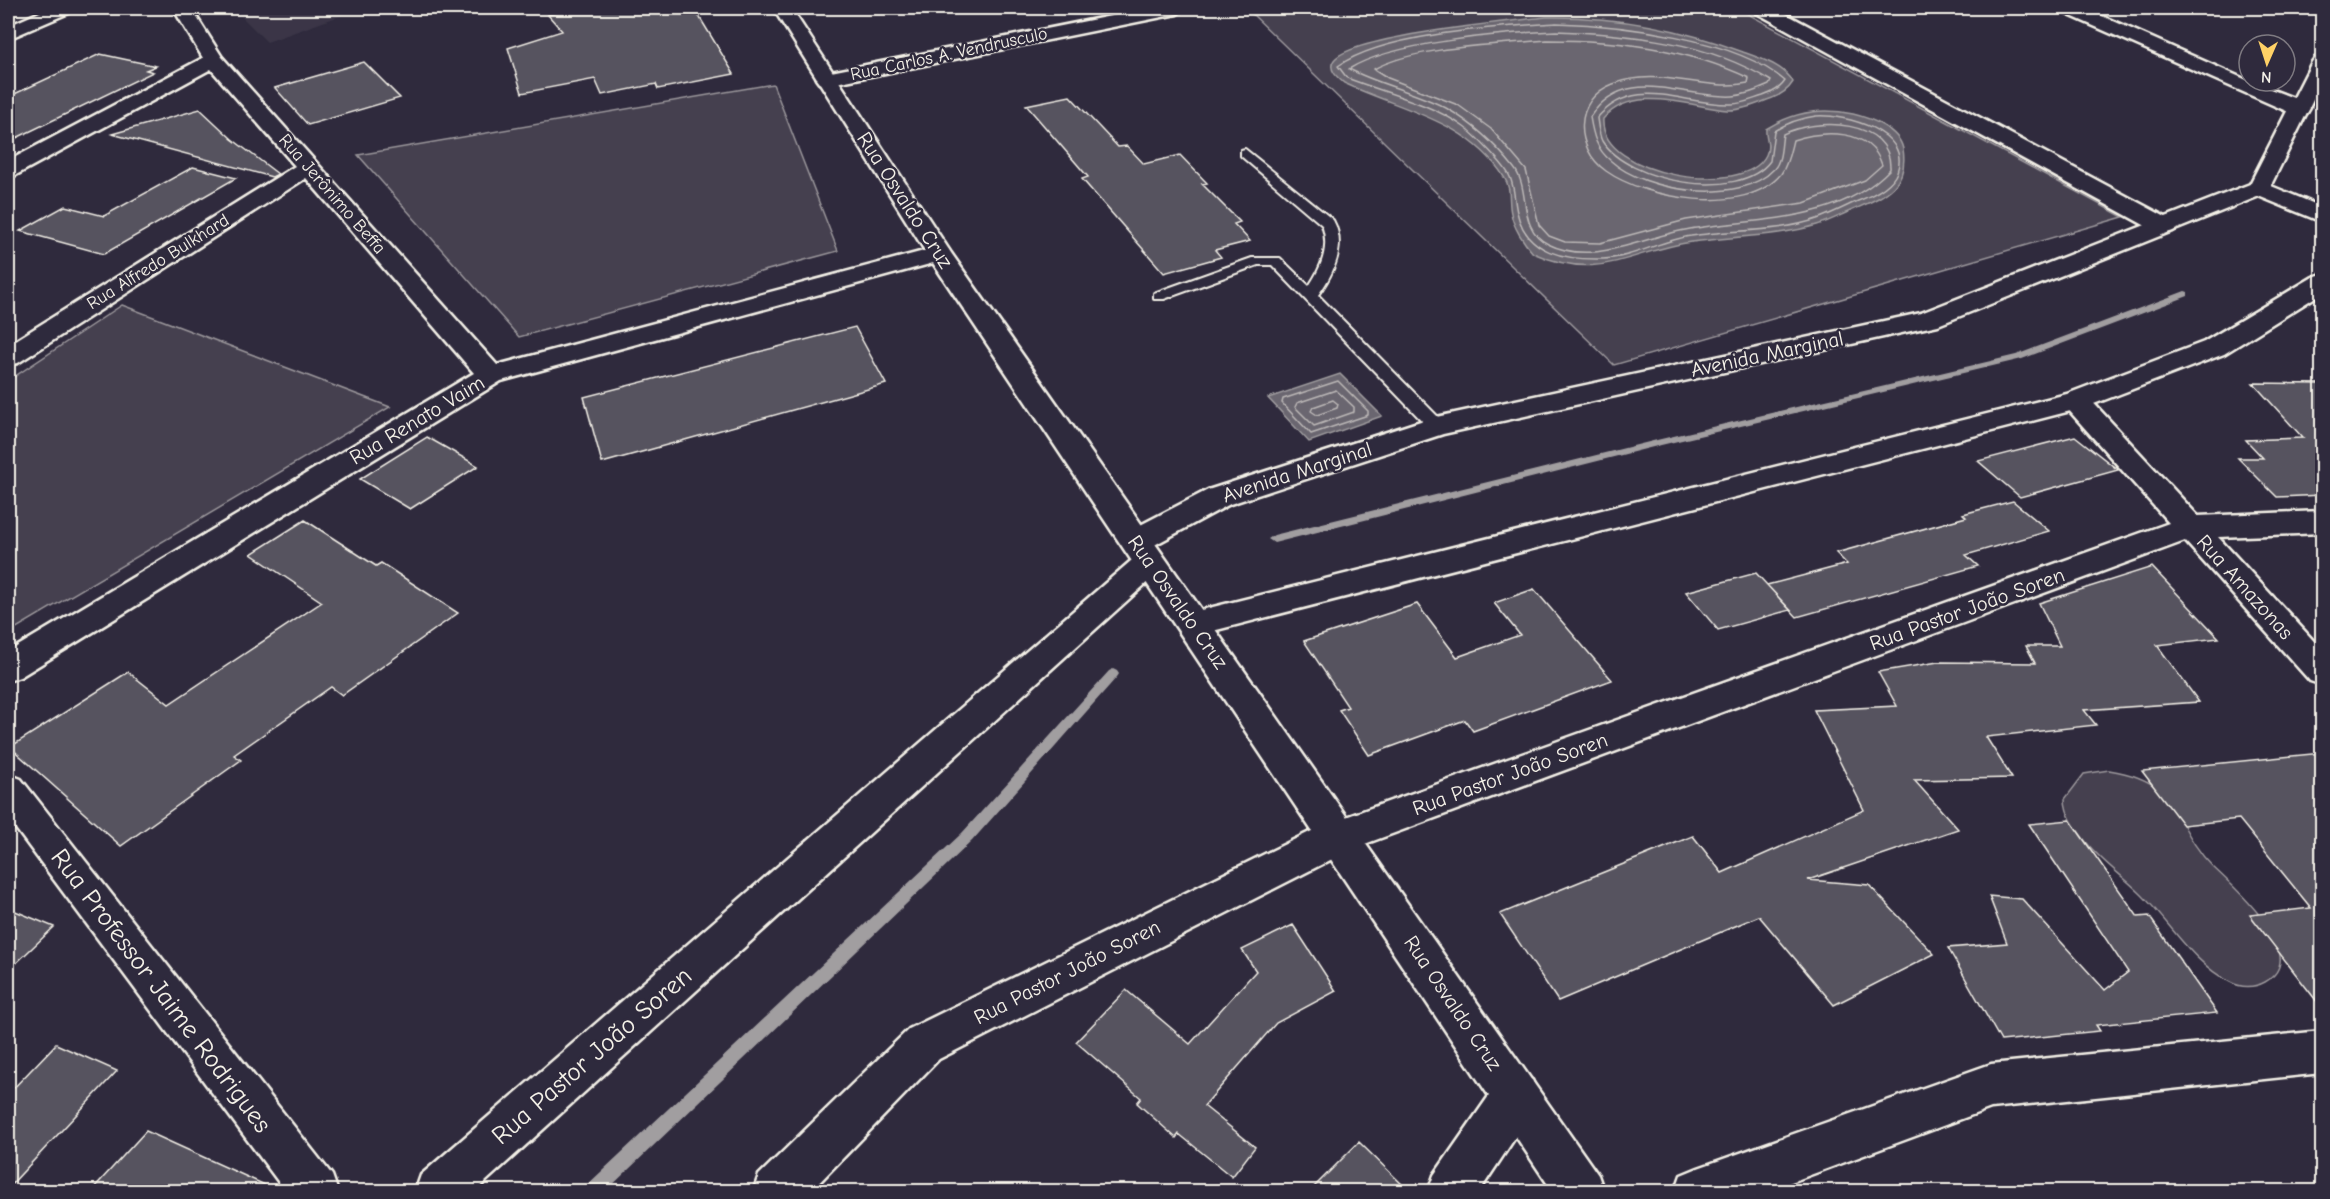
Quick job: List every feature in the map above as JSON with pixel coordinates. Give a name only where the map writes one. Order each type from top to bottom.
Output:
[{"type":"main road","points":[[8,33],[64,8]]},
{"type":"main road","name":"Rua Jerônimo Beffa","points":[[182,8],[214,60],[491,375]]},
{"type":"main road","name":"Rua Osvaldo Cruz","points":[[782,8],[939,254],[1340,836],[1581,1191]]},
{"type":"main road","name":"Rua Carlos A. Vendrusculo","points":[[826,79],[1177,8]]},
{"type":"main road","points":[[1762,8],[2164,225]]},
{"type":"main road","points":[[2069,8],[2299,108]]},
{"type":"main road","points":[[8,170],[214,60]]},
{"type":"main road","points":[[2322,62],[2259,188],[2322,215]]},
{"type":"main road","name":"Rua Alfredo Bulkhard","points":[[8,357],[308,167]]},
{"type":"main road","name":"Avenida Marginal","points":[[1143,551],[1219,497],[1437,426],[1929,319],[2259,188]]},
{"type":"main road","name":"Rua Renato Vaim","points":[[8,669],[491,375],[939,254]]},
{"type":"main road","points":[[1193,624],[2076,401],[2214,348],[2322,282]]},
{"type":"main road","name":"Rua Amazonas","points":[[2076,401],[2322,672]]},
{"type":"main road","name":"Rua Pastor João Soren","points":[[776,1191],[924,1044],[1340,836],[2191,527],[2322,522]]},
{"type":"main road","name":"Rua Pastor João Soren","points":[[438,1191],[1143,551]]},
{"type":"main road","name":"Rua Professor Jaime Rodrigues","points":[[8,790],[315,1191]]},
{"type":"main road","points":[[1698,1191],[1991,1086],[2322,1052]]},
{"type":"main road","points":[[1451,1191],[1516,1096]]},
{"type":"lane","points":[[1245,153],[1328,223],[1334,239],[1326,275],[1310,296]]},
{"type":"lane","points":[[1159,296],[1266,260],[1282,266],[1437,426]]},
{"type":"shaded area","points":[[233,8],[362,8],[267,42]]},
{"type":"shaded area","points":[[1246,8],[1737,8],[2123,217],[1614,365]]},
{"type":"shaded area","points":[[773,84],[838,251],[519,337],[358,155]]},
{"type":"shaded area","points":[[122,305],[390,407],[8,633],[8,381]]},
{"type":"shaded area","points":[[2109,770],[2134,776],[2152,784],[2164,794],[2199,851],[2265,922],[2275,939],[2280,956],[2277,970],[2265,982],[2243,986],[2216,974],[2193,953],[2151,904],[2099,856],[2079,833],[2069,817],[2065,799],[2084,774]]},
{"type":"water","points":[[1546,17],[1622,21],[1695,36],[1771,63],[1784,71],[1793,82],[1778,96],[1737,110],[1662,100],[1630,102],[1615,108],[1603,119],[1608,139],[1624,155],[1647,167],[1675,175],[1704,178],[1731,176],[1753,168],[1766,155],[1768,148],[1766,129],[1797,115],[1830,111],[1860,116],[1890,130],[1903,149],[1902,173],[1898,181],[1885,194],[1827,222],[1802,229],[1692,242],[1597,265],[1557,262],[1533,253],[1514,224],[1509,190],[1504,177],[1489,158],[1453,129],[1344,83],[1334,73],[1332,63],[1347,51],[1400,37]]},
{"type":"water","points":[[1340,374],[1382,416],[1309,442],[1268,398]]},
{"type":"building","points":[[578,8],[694,8],[734,74],[658,89],[656,84],[602,95],[595,79],[522,93],[508,48],[562,31],[548,15]]},
{"type":"building","points":[[100,54],[156,66],[146,70],[153,72],[8,142],[8,97]]},
{"type":"building","points":[[364,62],[400,98],[308,125],[275,88]]},
{"type":"building","points":[[1070,96],[1118,147],[1127,146],[1144,164],[1180,155],[1207,183],[1202,184],[1240,222],[1234,224],[1250,241],[1215,250],[1221,257],[1164,273],[1082,179],[1088,177],[1026,105]]},
{"type":"building","points":[[200,109],[232,139],[278,174],[272,177],[112,134]]},
{"type":"building","points":[[193,167],[236,178],[104,254],[20,231],[65,206],[104,216]]},
{"type":"building","points":[[855,327],[886,384],[602,463],[584,397]]},
{"type":"building","points":[[2253,383],[2322,384],[2322,495],[2277,497],[2238,458],[2263,458],[2246,440],[2303,438]]},
{"type":"building","points":[[2075,436],[2118,470],[2020,497],[1978,461]]},
{"type":"building","points":[[427,437],[478,466],[410,509],[360,479]]},
{"type":"building","points":[[2013,501],[2049,531],[1966,555],[1978,566],[1797,617],[1767,585],[1847,564],[1836,553],[1966,517],[1963,514]]},
{"type":"building","points":[[305,520],[376,566],[381,563],[458,613],[342,695],[331,687],[234,755],[241,760],[121,846],[10,747],[128,672],[169,704],[322,602],[251,554]]},
{"type":"building","points":[[2152,567],[2219,638],[2157,645],[2199,702],[2084,710],[2096,725],[1986,737],[2012,778],[1914,780],[1958,829],[1808,880],[1869,885],[1934,954],[1834,1005],[1759,916],[1558,1001],[1500,914],[1693,836],[1722,873],[1864,810],[1814,710],[1897,706],[1878,672],[1938,662],[2035,663],[2026,646],[2060,646],[2039,603]]},
{"type":"building","points":[[1756,573],[1790,610],[1718,630],[1686,592]]},
{"type":"building","points":[[1534,589],[1612,680],[1473,731],[1465,720],[1369,755],[1339,710],[1348,707],[1304,641],[1417,604],[1457,657],[1520,635],[1494,603]]},
{"type":"building","points":[[2322,753],[2322,1008],[2250,915],[2311,908],[2239,819],[2183,825],[2142,771]]},
{"type":"building","points":[[2070,820],[2138,917],[2149,916],[2217,1013],[2096,1025],[2100,1031],[2001,1041],[1948,948],[2007,943],[1989,896],[2022,899],[2105,990],[2128,972],[2029,824]]},
{"type":"building","points":[[8,908],[54,927],[8,971]]},
{"type":"building","points":[[1293,925],[1336,991],[1276,1023],[1204,1106],[1255,1147],[1232,1177],[1179,1134],[1176,1138],[1137,1103],[1141,1098],[1076,1042],[1126,990],[1190,1044],[1256,971],[1242,950]]},
{"type":"building","points":[[56,1044],[117,1071],[8,1188],[8,1094]]},
{"type":"building","points":[[146,1131],[278,1191],[91,1191]]},
{"type":"building","points":[[1359,1142],[1409,1191],[1310,1191]]},
{"type":"waterway","points":[[1274,539],[1661,442],[2019,357],[2185,294]]},
{"type":"waterway","points":[[592,1192],[967,837],[1113,674]]}]
